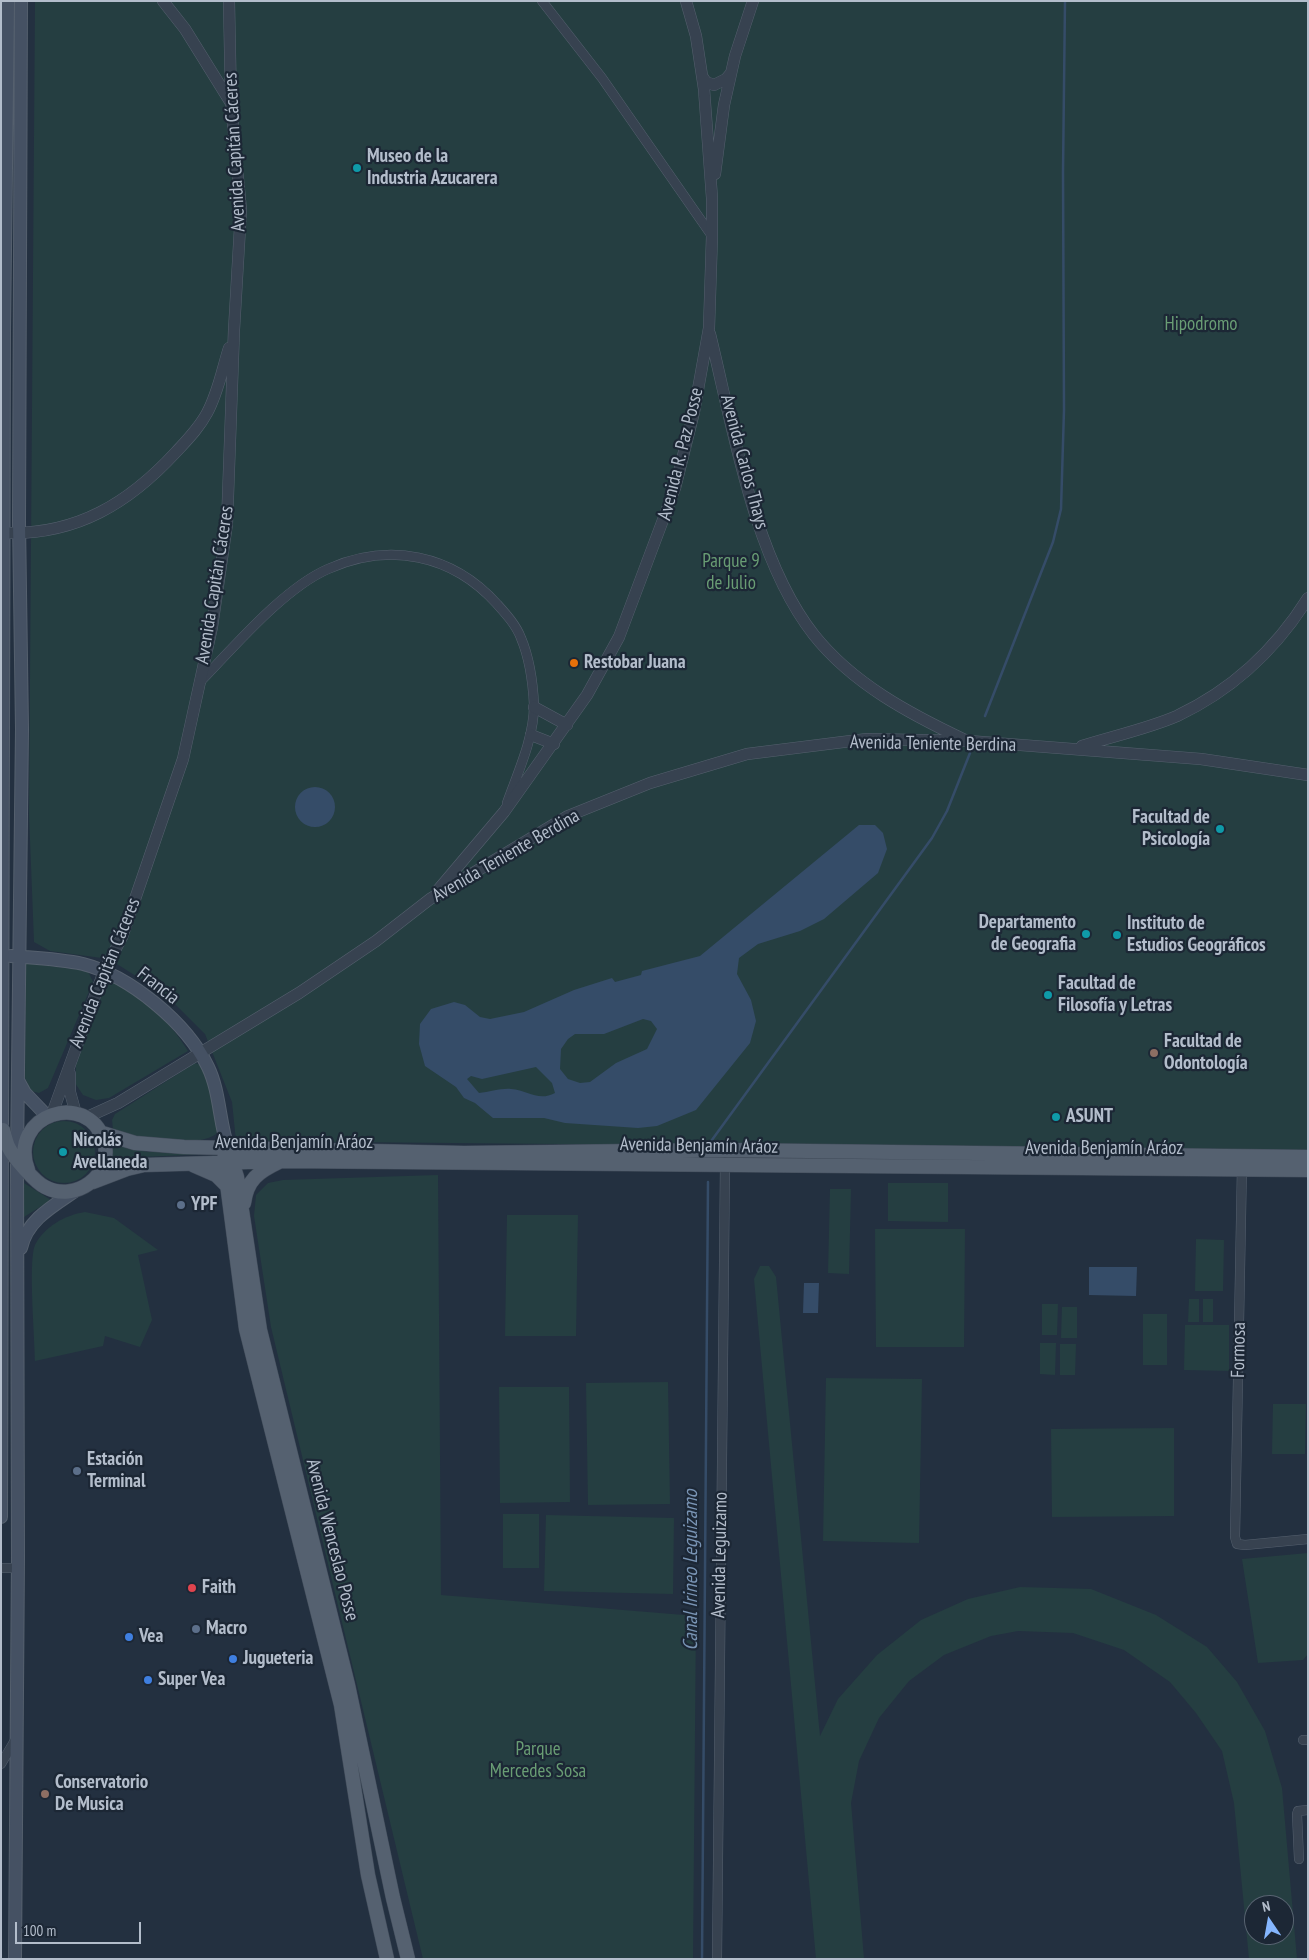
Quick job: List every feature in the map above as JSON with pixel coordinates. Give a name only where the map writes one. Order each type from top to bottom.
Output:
[{"type":"main road","points":[[8,1],[9,136],[3,332],[3,1130],[12,1158],[17,1272],[16,1959]]},
{"type":"main road","points":[[12,1158],[24,1146],[19,1082],[22,729],[19,534],[20,332],[9,136],[21,1]]},
{"type":"main road","name":"Francia","points":[[3,956],[63,960],[104,971],[126,982],[152,1001],[178,1026],[200,1053],[208,1068],[219,1101],[223,1130]]},
{"type":"main road","points":[[19,1082],[25,1093],[49,1115]]},
{"type":"main road","points":[[1,1517],[2,1370],[12,1158],[24,1130],[49,1115],[64,1112],[80,1116],[98,1130],[105,1152],[99,1173],[93,1182],[75,1191],[39,1216],[28,1229],[22,1245],[17,1272]]},
{"type":"main road","name":"Avenida Benjamín Aráoz","points":[[98,1130],[135,1144],[228,1157],[283,1161],[725,1165],[1242,1162],[1308,1157]]},
{"type":"main road","name":"Avenida Wenceslao Posse","points":[[223,1130],[243,1214],[260,1330],[346,1676],[393,1898],[408,1959]]},
{"type":"main road","name":"Avenida Benjamín Aráoz","points":[[93,1182],[127,1169],[228,1157],[725,1150],[1242,1162],[1308,1170]]},
{"type":"main road","points":[[228,1157],[228,1187],[246,1329],[341,1705],[368,1875],[387,1959]]},
{"type":"main road","points":[[12,1158],[43,1187],[64,1193],[75,1191]]},
{"type":"main road","points":[[243,1214],[246,1191],[252,1179],[264,1169],[283,1161]]},
{"type":"main road","points":[[182,1163],[212,1172],[228,1187]]},
{"type":"street","points":[[163,1],[185,29],[231,103]]},
{"type":"street","name":"Avenida Capitán Cáceres","points":[[49,1115],[104,971],[122,937],[183,758],[212,627],[227,524],[234,330],[241,210],[231,103],[229,1]]},
{"type":"street","points":[[542,1],[602,78],[712,236]]},
{"type":"street","name":"Avenida R. Paz Posse","points":[[430,899],[504,812],[567,726],[600,674],[619,637],[661,532],[676,488],[709,328],[712,236],[712,198],[702,76],[696,36],[686,1]]},
{"type":"street","points":[[712,198],[724,105],[737,47],[753,1]]},
{"type":"street","points":[[702,76],[706,82],[714,85],[726,79],[731,73]]},
{"type":"street","name":"Avenida Carlos Thays","points":[[709,328],[754,513],[786,592],[798,612],[815,636],[852,672],[908,713],[969,742]]},
{"type":"street","points":[[3,533],[19,534],[79,523],[127,498],[166,464],[195,431],[207,413],[216,393],[234,330]]},
{"type":"street","points":[[3,332],[20,332]]},
{"type":"street","name":"Avenida Teniente Berdina","points":[[200,682],[284,599],[327,570],[370,555],[401,554],[432,561],[462,574],[487,593],[506,614],[521,637],[529,666],[534,707],[530,735],[504,812]]},
{"type":"street","points":[[1078,748],[1176,716],[1219,693],[1258,661],[1292,624],[1308,598]]},
{"type":"street","points":[[534,707],[567,726]]},
{"type":"street","points":[[3,729],[22,729]]},
{"type":"street","points":[[530,735],[554,744]]},
{"type":"street","name":"Avenida Teniente Berdina","points":[[80,1116],[113,1106],[319,980],[430,899],[568,816],[650,783],[747,754],[858,740],[969,742],[1078,748],[1201,759],[1308,775]]},
{"type":"street","points":[[70,1062],[70,1092],[80,1116]]},
{"type":"street","points":[[98,1130],[102,1116],[113,1106]]},
{"type":"street","name":"Avenida Leguizamo","points":[[717,1959],[725,1150]]},
{"type":"street","name":"Formosa","points":[[1242,1162],[1237,1544],[1308,1539]]},
{"type":"street","points":[[2,1370],[13,1362],[18,1349]]},
{"type":"street","points":[[1,1568],[18,1568]]},
{"type":"street","points":[[1,1764],[17,1737]]},
{"type":"street","points":[[1299,1859],[1296,1814],[1298,1811],[1308,1810]]},
{"type":"green space","name":"Parque 9 de Julio","points":[[35,1],[1308,1],[1308,1151],[236,1141],[232,1102],[205,1034],[166,995],[109,959],[50,951],[34,942],[29,814]]},
{"type":"green space","points":[[26,963],[88,971],[93,982],[48,1088],[39,1093],[31,1091],[25,1078]]},
{"type":"green space","points":[[108,978],[153,1009],[171,1028],[188,1051],[109,1098],[96,1100],[83,1095],[75,1083],[76,1065]]},
{"type":"green space","points":[[195,1063],[201,1065],[209,1085],[218,1127],[216,1134],[195,1141],[164,1142],[122,1134],[113,1129],[112,1120],[115,1114]]},
{"type":"green space","points":[[58,1121],[70,1121],[86,1130],[93,1140],[95,1152],[93,1164],[86,1174],[70,1183],[58,1183],[47,1178],[38,1169],[33,1158],[33,1146],[38,1135],[47,1126]]},
{"type":"green space","points":[[110,1142],[147,1152],[210,1152],[210,1154],[141,1157],[112,1162],[109,1161]]},
{"type":"green space","name":"Parque Mercedes Sosa","points":[[438,1175],[441,1595],[696,1616],[693,1959],[423,1959],[271,1327],[254,1216],[256,1195],[268,1183],[283,1180]]},
{"type":"green space","points":[[24,1183],[51,1200],[24,1217]]},
{"type":"green space","points":[[888,1183],[948,1183],[948,1222],[888,1221]]},
{"type":"green space","points":[[830,1189],[851,1189],[849,1274],[828,1273]]},
{"type":"green space","points":[[85,1212],[114,1218],[158,1250],[138,1255],[152,1320],[140,1347],[105,1336],[103,1346],[35,1361],[32,1267],[35,1245],[44,1233],[56,1223],[70,1216]]},
{"type":"green space","points":[[507,1215],[578,1215],[576,1336],[505,1336]]},
{"type":"green space","points":[[875,1229],[965,1229],[964,1347],[876,1347]]},
{"type":"green space","points":[[1196,1239],[1224,1240],[1223,1291],[1195,1291]]},
{"type":"green space","points":[[760,1266],[769,1266],[776,1277],[820,1736],[838,1699],[877,1655],[921,1620],[968,1599],[1020,1587],[1091,1589],[1156,1615],[1207,1647],[1237,1682],[1265,1731],[1282,1788],[1291,1895],[1244,1895],[1244,1907],[1234,1803],[1222,1751],[1196,1713],[1170,1682],[1124,1650],[1073,1633],[1018,1631],[991,1636],[944,1655],[909,1681],[879,1718],[859,1761],[851,1803],[864,1959],[816,1959],[754,1279]]},
{"type":"green space","points":[[1189,1299],[1199,1299],[1199,1322],[1188,1322]]},
{"type":"green space","points":[[1203,1299],[1213,1299],[1213,1322],[1203,1322]]},
{"type":"green space","points":[[1042,1304],[1058,1304],[1057,1335],[1042,1335]]},
{"type":"green space","points":[[1062,1307],[1077,1307],[1077,1338],[1061,1338]]},
{"type":"green space","points":[[1143,1314],[1167,1314],[1167,1365],[1143,1365]]},
{"type":"green space","points":[[1185,1325],[1229,1325],[1229,1371],[1184,1370]]},
{"type":"green space","points":[[1040,1343],[1056,1343],[1055,1375],[1040,1374]]},
{"type":"green space","points":[[1060,1344],[1076,1344],[1075,1375],[1060,1375]]},
{"type":"green space","points":[[826,1378],[922,1379],[919,1543],[823,1541]]},
{"type":"green space","points":[[668,1382],[670,1504],[588,1505],[586,1383]]},
{"type":"green space","points":[[499,1387],[569,1387],[570,1502],[500,1503]]},
{"type":"green space","points":[[1273,1404],[1306,1404],[1305,1454],[1272,1454]]},
{"type":"green space","points":[[1174,1428],[1174,1516],[1052,1517],[1051,1429]]},
{"type":"green space","points":[[503,1514],[539,1514],[539,1568],[503,1568]]},
{"type":"green space","points":[[546,1515],[674,1518],[673,1594],[544,1591]]},
{"type":"green space","points":[[1308,1553],[1308,1654],[1303,1660],[1258,1663],[1242,1559]]},
{"type":"green space","points":[[1294,1925],[1297,1959],[1249,1959],[1248,1945],[1294,1945]]},
{"type":"water","points":[[311,787],[319,787],[326,790],[332,796],[335,807],[332,818],[326,824],[319,827],[311,827],[304,824],[298,818],[295,811],[295,803],[298,796],[304,790]]},
{"type":"water","points":[[859,825],[875,825],[883,833],[887,849],[878,873],[824,919],[800,931],[758,944],[739,958],[737,974],[751,1000],[756,1021],[750,1043],[696,1110],[657,1126],[638,1128],[565,1123],[544,1118],[493,1118],[475,1103],[464,1098],[456,1087],[425,1066],[419,1044],[420,1024],[431,1009],[454,1002],[465,1005],[480,1017],[490,1019],[524,1012],[574,990],[612,978],[615,982],[641,975],[642,971],[700,956]],"holes":[[[643,1019],[651,1021],[657,1029],[647,1049],[616,1063],[590,1082],[580,1083],[568,1079],[560,1069],[561,1049],[568,1039],[575,1034],[604,1034]],[[536,1067],[552,1083],[555,1093],[538,1096],[507,1089],[479,1093],[467,1079],[471,1076],[482,1079]]]},
{"type":"water","points":[[1089,1267],[1137,1267],[1136,1296],[1089,1295]]},
{"type":"water","points":[[804,1283],[819,1283],[818,1313],[803,1313]]},
{"type":"waterway","points":[[985,716],[1053,542],[1061,509],[1064,410],[1063,172],[1065,1]]},
{"type":"waterway","points":[[709,1144],[932,838],[947,811],[970,753]]},
{"type":"waterway","name":"Canal Irineo Leguizamo","points":[[702,1959],[708,1182]]},
{"type":"place","name":"Museo de la Industria Azucarera","points":[[357,168]]},
{"type":"place","name":"Restobar Juana","points":[[574,663]]},
{"type":"place","name":"Facultad de Psicología","points":[[1220,829]]},
{"type":"place","name":"Departamento de Geografia","points":[[1086,934]]},
{"type":"place","name":"Instituto de Estudios Geográficos","points":[[1117,935]]},
{"type":"place","name":"Facultad de Filosofía y Letras","points":[[1048,995]]},
{"type":"place","name":"Facultad de Odontología","points":[[1154,1053]]},
{"type":"place","name":"ASUNT","points":[[1056,1117]]},
{"type":"place","name":"Nicolás Avellaneda","points":[[63,1152]]},
{"type":"place","name":"YPF","points":[[181,1205]]},
{"type":"place","name":"Estación Terminal","points":[[77,1471]]},
{"type":"place","name":"Faith","points":[[192,1588]]},
{"type":"place","name":"Macro","points":[[196,1629]]},
{"type":"place","name":"Vea","points":[[129,1637]]},
{"type":"place","name":"Jugueteria","points":[[233,1659]]},
{"type":"place","name":"Super Vea","points":[[148,1680]]},
{"type":"place","name":"Conservatorio De Musica","points":[[45,1794]]},
{"type":"park label","name":"Hipodromo","points":[[1201,325]]}]
